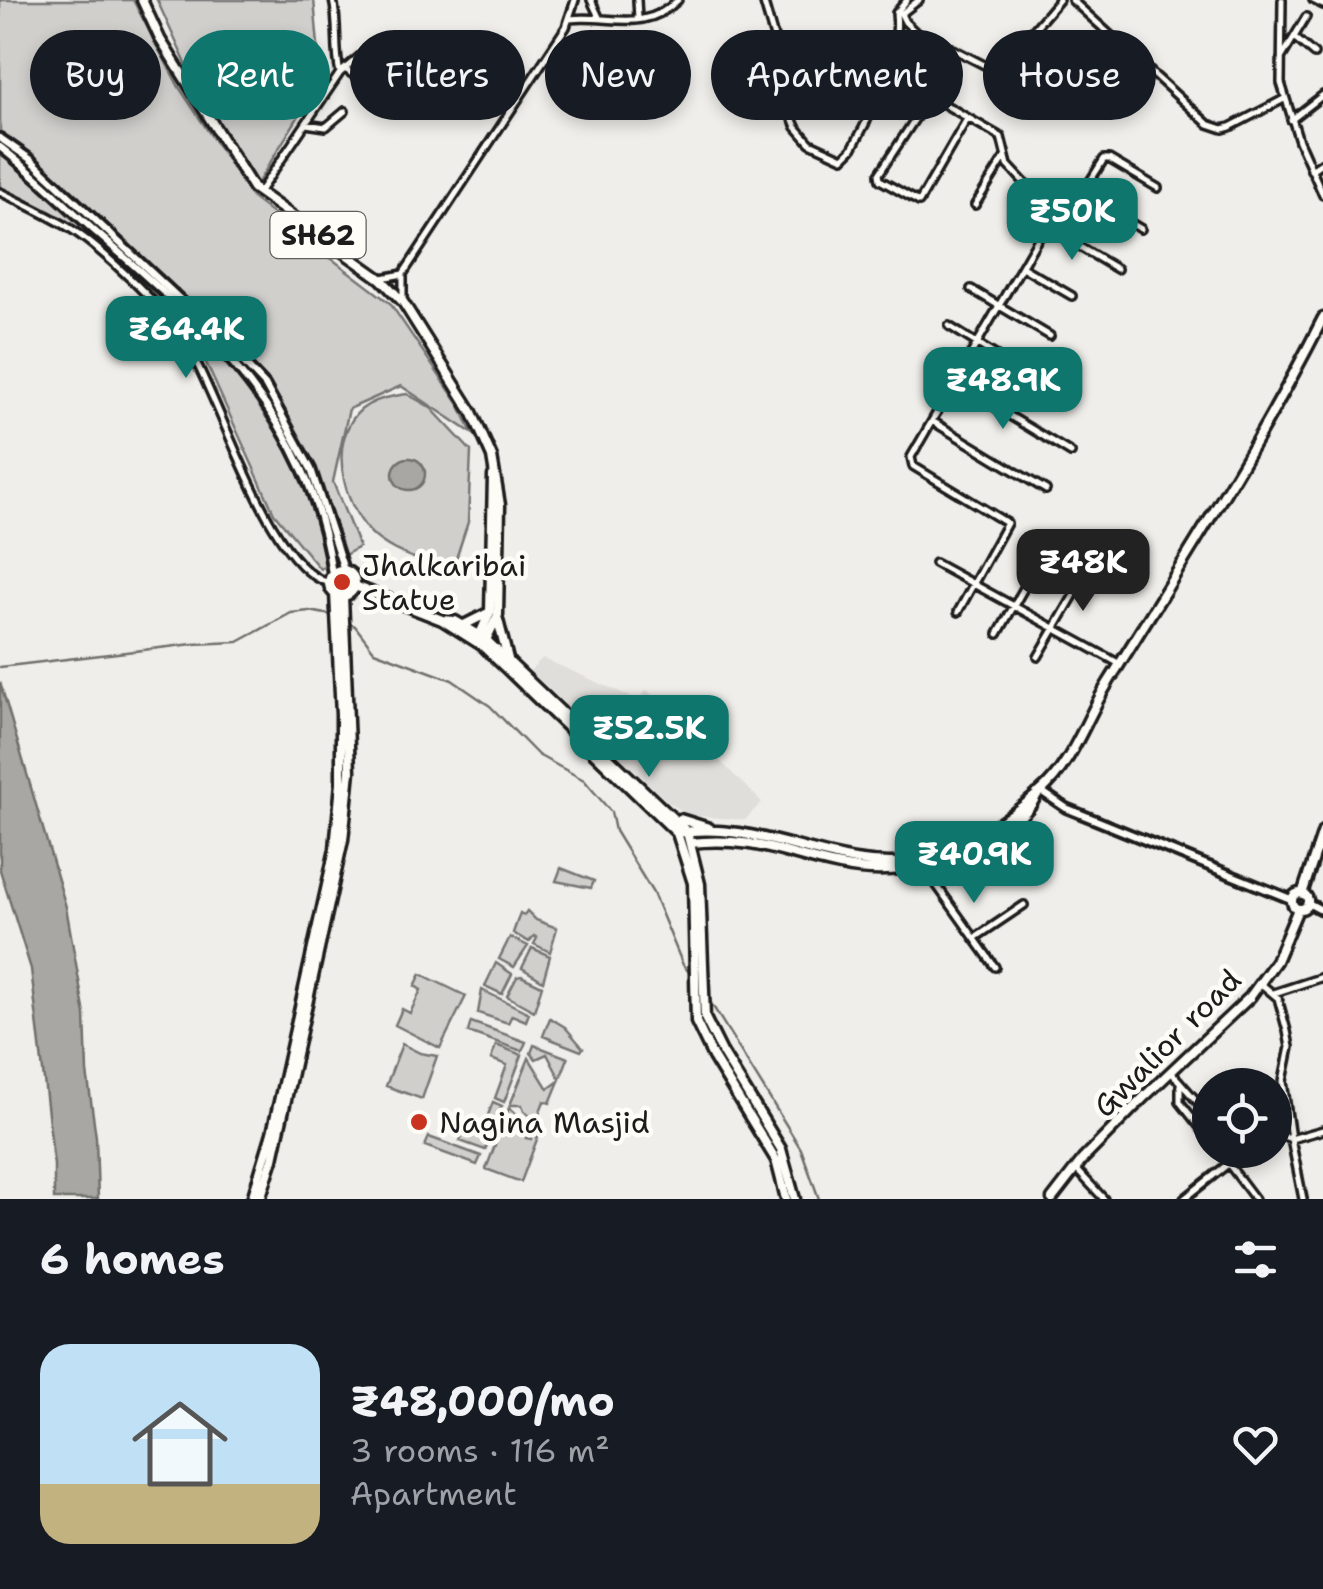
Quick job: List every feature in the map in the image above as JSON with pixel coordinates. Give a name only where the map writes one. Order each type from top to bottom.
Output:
[{"type":"main road","name":"SH62","points":[[142,0],[178,68],[258,192],[381,279],[403,302],[472,412],[494,467],[494,614],[482,641]]},
{"type":"main road","points":[[688,844],[752,842],[844,867],[924,866],[993,836],[1033,804],[1071,750],[1274,413],[1323,318]]},
{"type":"main road","points":[[260,1199],[277,1141],[343,840],[350,772],[339,595],[331,579],[344,570],[354,578],[355,586],[350,593],[339,595]]},
{"type":"main road","points":[[355,586],[442,620],[482,641],[510,662],[676,818],[698,867]]},
{"type":"main road","points":[[464,625],[494,614],[510,662]]},
{"type":"main road","points":[[442,620],[464,625],[682,832],[751,834],[852,860],[910,862],[957,848],[1040,792]]},
{"type":"main road","points":[[252,1199],[272,1133],[335,849],[341,783],[342,629]]},
{"type":"main road","points":[[676,818],[723,832]]},
{"type":"main road","points":[[1308,904],[1302,894],[1323,831]]},
{"type":"main road","points":[[714,841],[701,854],[698,867],[696,1022],[783,1166],[794,1199]]},
{"type":"main road","points":[[688,844],[699,937]]},
{"type":"main road","points":[[1302,894],[1295,896],[1295,904],[1308,904]]},
{"type":"main road","name":"Gwalior road","points":[[1052,1199],[1076,1168],[1250,997],[1276,960],[1295,904]]},
{"type":"main road","points":[[783,1166],[786,1199]]},
{"type":"street","points":[[333,0],[337,22],[335,56],[342,71],[350,76]]},
{"type":"street","points":[[403,302],[403,274],[570,19],[575,0]]},
{"type":"street","points":[[591,0],[599,17]]},
{"type":"street","points":[[637,0],[638,19]]},
{"type":"street","points":[[570,19],[638,19],[665,11],[678,0]]},
{"type":"street","points":[[763,0],[778,52],[780,88],[796,127],[810,143],[840,158],[852,149],[886,76],[898,39],[896,13],[907,0]]},
{"type":"street","points":[[919,0],[901,14],[918,35],[934,48],[951,48],[992,69],[1006,62],[1059,0]]},
{"type":"street","points":[[1072,0],[1208,124],[1230,128],[1284,100]]},
{"type":"street","points":[[1282,0],[1280,60],[1284,100],[1323,195]]},
{"type":"street","points":[[1313,0],[1323,6]]},
{"type":"street","points":[[1280,60],[1306,17]]},
{"type":"street","points":[[1294,37],[1314,54]]},
{"type":"street","points":[[258,192],[342,71],[350,65]]},
{"type":"street","points":[[1292,120],[1323,95]]},
{"type":"street","points":[[968,118],[920,202],[880,180],[927,97],[968,118],[1001,138],[1011,169],[1047,207],[1054,224]]},
{"type":"street","points":[[306,124],[326,127],[344,111]]},
{"type":"street","points":[[0,138],[30,159],[216,333],[265,385],[311,469],[344,570]]},
{"type":"street","points":[[0,146],[211,337],[250,380],[307,478],[324,529],[331,579],[310,573],[271,522],[178,329],[77,233],[0,192]]},
{"type":"street","points":[[976,206],[1005,157]]},
{"type":"street","points":[[958,612],[1007,523],[910,463],[1046,227],[1067,218],[1107,158],[1158,188]]},
{"type":"street","points":[[1311,170],[1323,162]]},
{"type":"street","points":[[1082,194],[1140,229]]},
{"type":"street","points":[[1046,227],[1117,269]]},
{"type":"street","points":[[1022,267],[1072,296]]},
{"type":"street","points":[[381,279],[403,274]]},
{"type":"street","points":[[972,288],[1050,336]]},
{"type":"street","points":[[949,326],[1059,395]]},
{"type":"street","points":[[954,382],[1071,452]]},
{"type":"street","points":[[932,420],[1046,490]]},
{"type":"street","points":[[998,634],[1042,556]]},
{"type":"street","points":[[936,562],[1120,664]]},
{"type":"street","points":[[1038,658],[1081,582]]},
{"type":"street","points":[[1040,792],[1066,808],[1295,904]]},
{"type":"street","points":[[1310,866],[1322,864]]},
{"type":"street","points":[[924,866],[995,966]]},
{"type":"street","points":[[1308,904],[1323,912]]},
{"type":"street","points":[[975,938],[1024,905]]},
{"type":"street","points":[[1274,993],[1323,977]]},
{"type":"street","points":[[1260,983],[1278,998],[1290,1047],[1286,1068]]},
{"type":"street","points":[[1171,1072],[1192,1096]]},
{"type":"street","points":[[1180,1082],[1180,1102],[1192,1117]]},
{"type":"street","points":[[1292,1140],[1323,1130]]},
{"type":"street","points":[[1292,1145],[1303,1199]]},
{"type":"street","points":[[1076,1168],[1104,1199]]},
{"type":"street","points":[[1184,1199],[1223,1168]]},
{"type":"street","points":[[1231,1168],[1255,1199]]},
{"type":"shaded area","points":[[0,0],[133,0],[149,30],[30,30],[30,120],[161,120],[161,53],[181,90],[181,120],[201,120],[253,199],[390,303],[460,406],[472,433],[401,386],[349,409],[333,482],[359,547],[320,569],[274,513],[204,358],[175,317],[66,222],[0,189]]},
{"type":"shaded area","points":[[157,0],[314,0],[317,30],[181,30],[181,53]]},
{"type":"shaded area","points":[[214,120],[296,120],[257,184]]},
{"type":"shaded area","points":[[407,394],[430,407],[471,451],[468,522],[454,565],[445,568],[399,552],[374,536],[356,512],[344,481],[342,449],[352,420],[369,404]]},
{"type":"shaded area","points":[[409,458],[420,463],[425,474],[420,485],[409,490],[398,485],[393,474],[398,463]]},
{"type":"shaded area","points":[[542,658],[638,700],[647,690],[762,802],[745,820],[688,815],[667,801],[530,671]]},
{"type":"shaded area","points":[[0,682],[66,907],[85,1015],[98,1199],[54,1199],[54,1165],[31,969],[0,870]]},
{"type":"shaded area","points":[[561,868],[594,881],[591,888],[556,881]]},
{"type":"shaded area","points":[[527,911],[536,920],[557,928],[550,952],[534,944],[534,936],[529,942],[513,933],[520,913],[524,915]]},
{"type":"shaded area","points":[[510,937],[528,946],[514,967],[499,959]]},
{"type":"shaded area","points":[[532,948],[550,956],[543,981],[522,968]]},
{"type":"shaded area","points":[[496,963],[512,974],[502,994],[485,986]]},
{"type":"shaded area","points":[[421,974],[466,996],[440,1048],[395,1025],[402,1009],[410,1013],[421,990],[415,986]]},
{"type":"shaded area","points":[[521,976],[542,986],[534,1011],[507,996]]},
{"type":"shaded area","points":[[482,990],[529,1013],[526,1021],[512,1015],[508,1023],[478,1013]]},
{"type":"shaded area","points":[[550,1018],[565,1027],[583,1048],[581,1051],[543,1036]]},
{"type":"shaded area","points":[[471,1022],[526,1042],[522,1051],[468,1032]]},
{"type":"shaded area","points":[[402,1044],[437,1056],[422,1099],[386,1086]]},
{"type":"shaded area","points":[[496,1045],[522,1055],[504,1102],[495,1098],[507,1065],[491,1059]]},
{"type":"shaded area","points":[[534,1045],[568,1058],[560,1079],[547,1054],[536,1059],[531,1053]]},
{"type":"shaded area","points":[[529,1058],[548,1089],[559,1081],[550,1103],[544,1101],[536,1122],[522,1105],[510,1105]]},
{"type":"shaded area","points":[[493,1102],[502,1106],[485,1150],[460,1141],[464,1130],[480,1136]]},
{"type":"shaded area","points":[[509,1108],[530,1126],[526,1138],[531,1139],[534,1132],[539,1134],[521,1182],[486,1169]]},
{"type":"shaded area","points":[[429,1137],[481,1156],[477,1165],[425,1146]]},
{"type":"waterway","points":[[0,667],[238,642],[291,613],[331,615]]},
{"type":"waterway","points":[[348,623],[355,626],[374,651],[452,680],[490,706],[538,755],[584,780],[611,812],[615,831],[653,893],[683,965],[693,977]]},
{"type":"waterway","points":[[706,995],[801,1149],[819,1199]]},
{"type":"place","name":"Jhalkaribai Statue","points":[[342,582]]},
{"type":"place","name":"Nagina Masjid","points":[[419,1122]]}]
